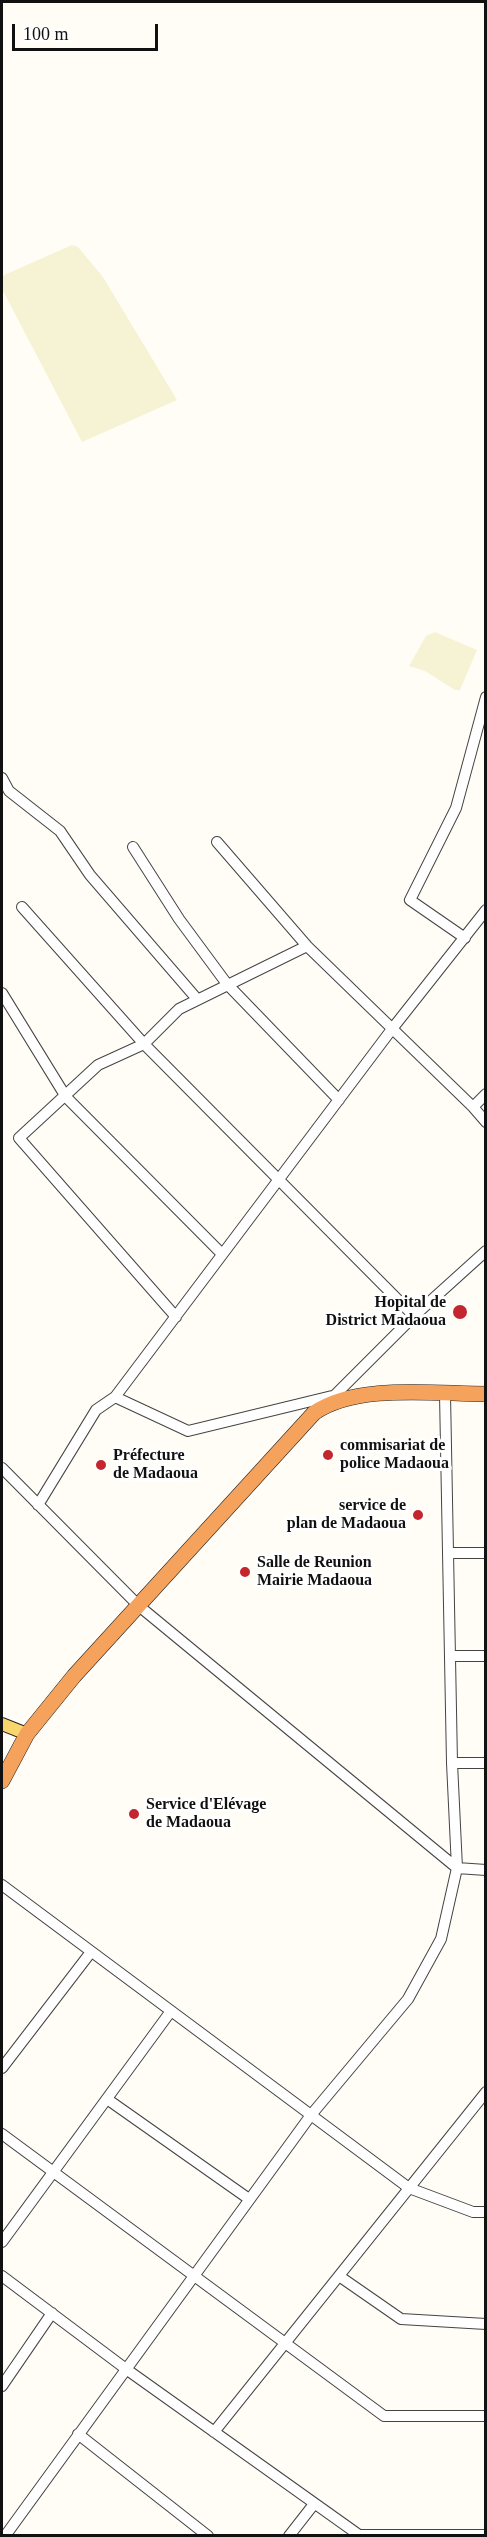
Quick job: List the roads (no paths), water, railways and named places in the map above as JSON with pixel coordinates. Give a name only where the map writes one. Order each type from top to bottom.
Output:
[{"type":"highway","points":[[2,1781],[27,1734],[74,1676],[221,1512],[314,1413],[329,1401],[405,1391],[486,1394]]},
{"type":"main road","points":[[2,1724],[27,1734]]},
{"type":"street","points":[[465,938],[410,900],[456,808],[486,697]]},
{"type":"street","points":[[2,778],[9,790],[60,831],[90,875],[197,999]]},
{"type":"street","points":[[217,842],[307,946],[486,1122]]},
{"type":"street","points":[[133,847],[179,919],[227,984],[339,1100]]},
{"type":"street","points":[[22,907],[144,1044],[414,1316]]},
{"type":"street","points":[[38,1505],[96,1410],[115,1397],[392,1029],[486,910]]},
{"type":"street","points":[[176,1317],[19,1138],[98,1065],[144,1044],[179,1009],[307,946]]},
{"type":"street","points":[[2,993],[66,1097],[222,1254]]},
{"type":"street","points":[[473,1107],[486,1094]]},
{"type":"street","points":[[115,1397],[188,1431],[329,1401],[414,1316],[486,1251]]},
{"type":"street","points":[[5,2531],[311,2115],[408,1999],[441,1939],[457,1868],[452,1763],[445,1394]]},
{"type":"street","points":[[2,1468],[139,1606],[457,1868],[486,1870]]},
{"type":"street","points":[[449,1553],[486,1553]]},
{"type":"street","points":[[450,1656],[486,1656]]},
{"type":"street","points":[[452,1763],[486,1763]]},
{"type":"street","points":[[2,1885],[409,2188],[473,2212],[486,2212]]},
{"type":"street","points":[[2,2068],[91,1952]]},
{"type":"street","points":[[2,2242],[171,2011]]},
{"type":"street","points":[[214,2432],[486,2092]]},
{"type":"street","points":[[107,2099],[249,2199]]},
{"type":"street","points":[[2,2134],[384,2416],[486,2416]]},
{"type":"street","points":[[2,2276],[126,2369],[359,2535],[486,2535]]},
{"type":"street","points":[[339,2276],[401,2319],[486,2324]]},
{"type":"street","points":[[2,2386],[51,2313]]},
{"type":"street","points":[[78,2434],[208,2535]]},
{"type":"street","points":[[289,2535],[314,2504]]},
{"type":"place","name":"Hopital de District Madaoua","points":[[460,1312]]},
{"type":"place","name":"commisariat de police Madaoua","points":[[328,1455]]},
{"type":"place","name":"Préfecture de Madaoua","points":[[101,1465]]},
{"type":"place","name":"service de plan de Madaoua","points":[[418,1515]]},
{"type":"place","name":"Salle de Reunion Mairie Madaoua","points":[[245,1572]]},
{"type":"place","name":"Service d'Elévage de Madaoua","points":[[134,1814]]}]
